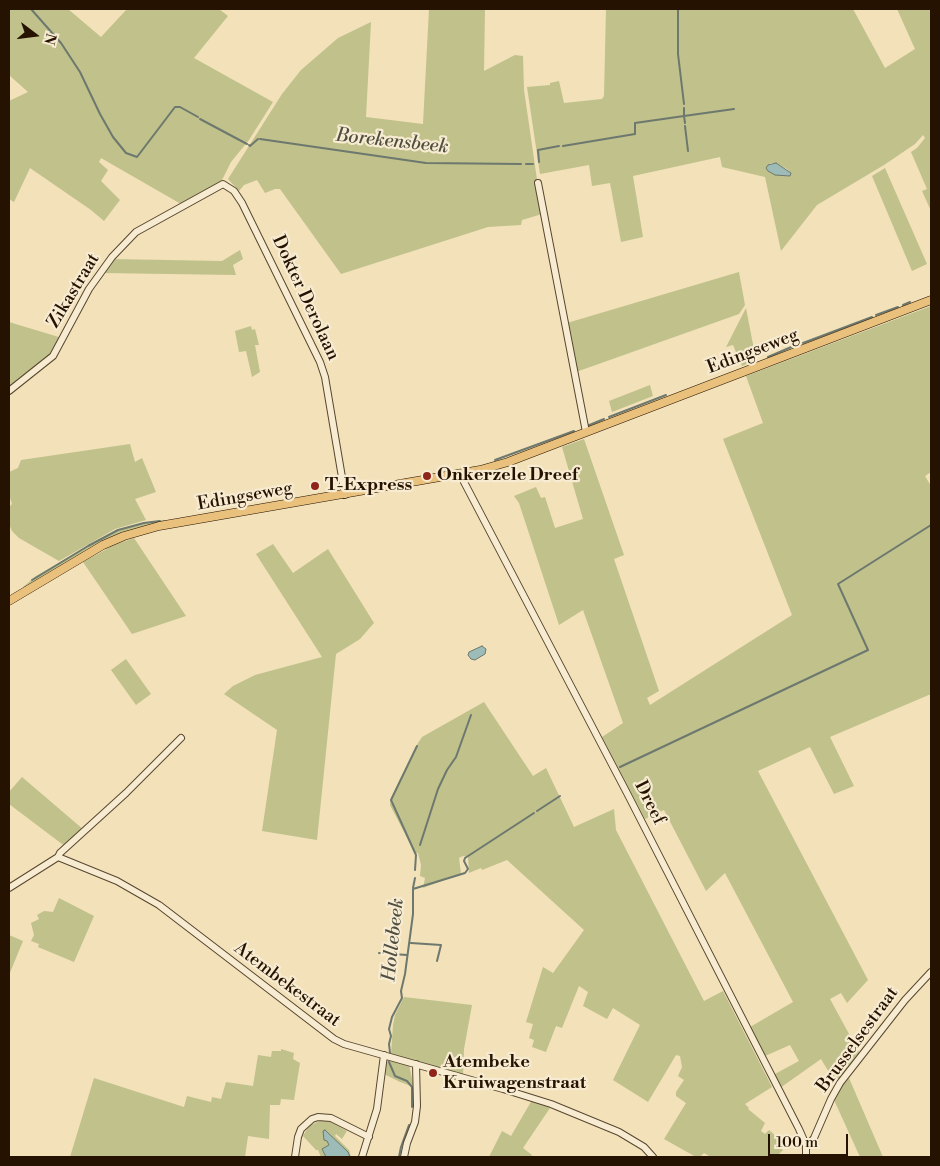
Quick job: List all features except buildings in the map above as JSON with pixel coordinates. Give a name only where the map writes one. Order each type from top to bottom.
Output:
[{"type":"main road","name":"Edingseweg","points":[[9,600],[103,545],[142,530],[462,474],[508,462],[931,300]]},
{"type":"street","points":[[538,183],[586,432]]},
{"type":"street","name":"Zikastraat","points":[[9,391],[53,356],[89,289],[112,257],[136,232],[223,184]]},
{"type":"street","name":"Dokter Derolaan","points":[[223,184],[234,191],[242,203],[322,367],[345,495]]},
{"type":"street","name":"Dreef","points":[[462,474],[464,482],[628,795],[799,1130],[806,1148]]},
{"type":"street","points":[[9,888],[58,857],[181,738]]},
{"type":"street","name":"Atembekestraat","points":[[58,857],[117,881],[159,905],[197,936],[334,1039],[344,1044],[551,1104],[619,1132],[644,1147],[653,1157]]},
{"type":"street","name":"Brusselsestraat","points":[[806,1148],[814,1138],[840,1083],[905,1000],[931,972]]},
{"type":"street","points":[[362,1157],[377,1109],[384,1055]]},
{"type":"street","points":[[404,1157],[415,1122],[417,1106],[416,1064]]},
{"type":"street","points":[[295,1157],[301,1129],[312,1119],[318,1117],[332,1118],[369,1136]]},
{"type":"street","points":[[806,1148],[806,1157]]},
{"type":"green space","points":[[9,9],[68,9],[101,37],[127,9],[219,9],[228,16],[194,58],[273,102],[249,140],[231,162],[221,182],[181,204],[101,158],[99,162],[108,170],[101,181],[120,200],[104,221],[30,168],[14,202],[9,199],[9,101],[28,92],[9,75]]},
{"type":"green space","points":[[429,9],[485,9],[484,71],[515,55],[523,56],[524,90],[542,214],[522,220],[521,225],[488,227],[341,274],[280,189],[265,193],[257,180],[244,185],[239,191],[228,179],[282,94],[301,70],[338,38],[371,22],[366,117],[423,124]]},
{"type":"green space","points":[[606,9],[853,9],[885,68],[915,49],[897,9],[931,9],[931,211],[922,191],[927,189],[911,152],[925,138],[923,135],[915,144],[884,165],[817,205],[781,251],[765,177],[722,167],[720,157],[633,176],[643,237],[621,242],[610,183],[592,186],[589,165],[540,174],[527,87],[550,85],[550,83],[559,81],[564,103],[602,99],[604,96]],"holes":[[[771,163],[776,163],[787,169],[791,173],[790,176],[771,173],[766,168]]]},
{"type":"green space","points":[[885,168],[927,264],[912,271],[872,176]]},
{"type":"green space","points":[[240,250],[243,259],[233,265],[236,275],[102,273],[111,259],[222,261]]},
{"type":"green space","points":[[739,272],[745,305],[739,314],[576,372],[567,323]]},
{"type":"green space","points":[[931,306],[931,472],[925,476],[931,486],[931,694],[830,737],[854,786],[834,794],[810,747],[758,771],[868,980],[847,1003],[841,993],[830,999],[860,1054],[836,1084],[821,1059],[780,1088],[773,1075],[799,1061],[790,1045],[765,1056],[750,1027],[793,1002],[725,873],[706,891],[664,810],[645,819],[602,737],[623,723],[583,610],[559,625],[519,503],[514,496],[536,487],[541,498],[545,497],[555,528],[583,519],[562,447],[584,439],[624,555],[614,559],[659,691],[647,698],[650,705],[792,615],[723,439],[763,423],[746,376]]},
{"type":"green space","points":[[746,308],[756,360],[742,366],[733,345],[726,347]]},
{"type":"green space","points":[[9,322],[62,338],[53,354],[9,389]]},
{"type":"green space","points":[[251,326],[252,330],[255,329],[259,345],[255,345],[260,372],[252,377],[246,351],[239,352],[235,331]]},
{"type":"green space","points":[[650,385],[653,396],[612,412],[609,401]]},
{"type":"green space","points":[[130,444],[135,462],[142,458],[156,492],[135,499],[146,520],[115,529],[59,561],[19,538],[12,531],[9,524],[9,507],[12,504],[9,495],[9,472],[18,468],[21,460]]},
{"type":"green space","points":[[165,520],[164,523],[136,529],[116,536],[25,588],[23,587],[36,576],[116,531],[141,523]]},
{"type":"green space","points":[[134,538],[186,616],[132,634],[83,562],[114,545]]},
{"type":"green space","points":[[273,544],[293,573],[328,549],[374,623],[360,639],[336,654],[317,840],[262,831],[277,730],[224,694],[233,686],[255,675],[322,657],[256,554]]},
{"type":"green space","points":[[126,659],[151,694],[136,705],[111,670]]},
{"type":"green space","points":[[484,702],[533,776],[546,768],[574,827],[614,809],[616,830],[704,1001],[723,991],[772,1087],[745,1104],[748,1109],[765,1123],[761,1131],[765,1134],[769,1130],[783,1142],[779,1146],[783,1150],[779,1154],[783,1157],[711,1157],[704,1153],[700,1157],[696,1157],[664,1139],[686,1103],[676,1096],[676,1092],[684,1080],[678,1076],[682,1067],[680,1056],[676,1055],[648,1102],[613,1080],[640,1025],[613,1008],[607,1019],[583,1006],[588,992],[579,986],[562,1028],[556,1026],[546,1052],[532,1047],[534,1040],[529,1038],[533,1024],[526,1022],[543,967],[553,973],[584,930],[507,860],[469,873],[468,857],[463,856],[459,858],[461,874],[423,888],[425,878],[420,876],[421,865],[418,853],[415,853],[390,805],[391,798],[422,737]]},
{"type":"green space","points":[[22,777],[84,830],[66,847],[9,804],[9,792]]},
{"type":"green space","points":[[59,898],[94,916],[74,962],[38,947],[39,944],[31,941],[34,935],[31,923],[39,919],[37,915],[44,911],[53,912]]},
{"type":"green space","points":[[9,935],[23,941],[9,975]]},
{"type":"green space","points":[[404,997],[472,1005],[464,1049],[463,1075],[391,1054],[395,1015]]},
{"type":"green space","points":[[281,1049],[294,1053],[293,1059],[300,1063],[294,1100],[281,1099],[280,1105],[270,1105],[269,1139],[248,1136],[245,1157],[70,1157],[94,1078],[184,1107],[187,1096],[211,1102],[212,1097],[221,1099],[226,1082],[253,1086],[258,1055],[271,1057],[272,1051],[281,1051]]},
{"type":"green space","points":[[389,1060],[409,1065],[414,1087],[384,1074],[385,1063]]},
{"type":"green space","points":[[849,1078],[883,1157],[860,1157],[834,1100],[838,1091]]},
{"type":"green space","points":[[532,1100],[550,1108],[523,1148],[532,1155],[531,1157],[489,1157],[502,1131],[511,1136]]},
{"type":"green space","points":[[321,1120],[331,1122],[347,1131],[342,1139],[336,1134],[335,1136],[349,1150],[351,1157],[325,1130],[329,1145],[322,1150],[326,1157],[321,1157],[318,1150],[303,1136],[309,1126]]},
{"type":"water","points":[[776,163],[791,173],[790,176],[775,175],[768,171],[766,168],[768,165]]},
{"type":"water","points":[[482,646],[486,649],[485,654],[475,660],[471,659],[468,655],[469,652]]},
{"type":"water","points":[[325,1130],[348,1152],[350,1157],[326,1157],[322,1149],[329,1145],[324,1140],[323,1131]]},
{"type":"waterway","name":"Borekensbeek","points":[[31,9],[61,43],[80,72],[113,137],[126,153],[137,157],[175,107],[180,107],[198,117]]},
{"type":"waterway","name":"Borekensbeek","points":[[678,9],[678,54],[684,104]]},
{"type":"waterway","name":"Borekensbeek","points":[[563,146],[635,134],[635,123],[684,116],[684,108]]},
{"type":"waterway","points":[[685,123],[684,116],[734,109]]},
{"type":"waterway","name":"Borekensbeek","points":[[200,119],[247,144]]},
{"type":"waterway","points":[[685,126],[688,151]]},
{"type":"waterway","name":"Borekensbeek","points":[[249,145],[258,139]]},
{"type":"waterway","name":"Borekensbeek","points":[[260,139],[426,163],[521,164]]},
{"type":"waterway","name":"Borekensbeek","points":[[539,162],[538,150],[559,146]]},
{"type":"waterway","name":"Borekensbeek","points":[[526,164],[533,164]]},
{"type":"waterway","points":[[903,305],[910,302]]},
{"type":"waterway","points":[[876,315],[898,307]]},
{"type":"waterway","points":[[803,343],[872,317]]},
{"type":"waterway","points":[[768,357],[796,345]]},
{"type":"waterway","points":[[609,417],[666,395]]},
{"type":"waterway","points":[[587,426],[604,419]]},
{"type":"waterway","points":[[495,460],[574,431]]},
{"type":"waterway","points":[[32,580],[118,530],[160,521]]},
{"type":"waterway","points":[[620,767],[868,650],[838,584],[931,525]]},
{"type":"waterway","points":[[420,845],[438,789],[456,757],[471,715]]},
{"type":"waterway","points":[[415,870],[416,855],[391,800],[417,746]]},
{"type":"waterway","name":"Hollebeek","points":[[537,811],[560,796]]},
{"type":"waterway","name":"Hollebeek","points":[[390,1053],[389,1044],[391,1036],[389,1029],[392,1017],[402,998],[401,991],[413,914],[413,889],[465,873],[468,869],[464,861],[465,858],[534,813]]},
{"type":"waterway","points":[[413,888],[415,878]]},
{"type":"waterway","points":[[395,899],[397,954]]},
{"type":"waterway","points":[[411,943],[441,945],[437,961]]},
{"type":"waterway","points":[[379,953],[407,955]]},
{"type":"waterway","name":"Hollebeek","points":[[389,1062],[395,1076],[407,1081],[412,1087],[412,1107]]},
{"type":"waterway","name":"Hollebeek","points":[[399,1157],[409,1125]]},
{"type":"place","name":"Onkerzele Dreef","points":[[427,476]]},
{"type":"place","name":"T-Express","points":[[315,486]]},
{"type":"place","name":"Atembeke Kruiwagenstraat","points":[[433,1073]]}]
